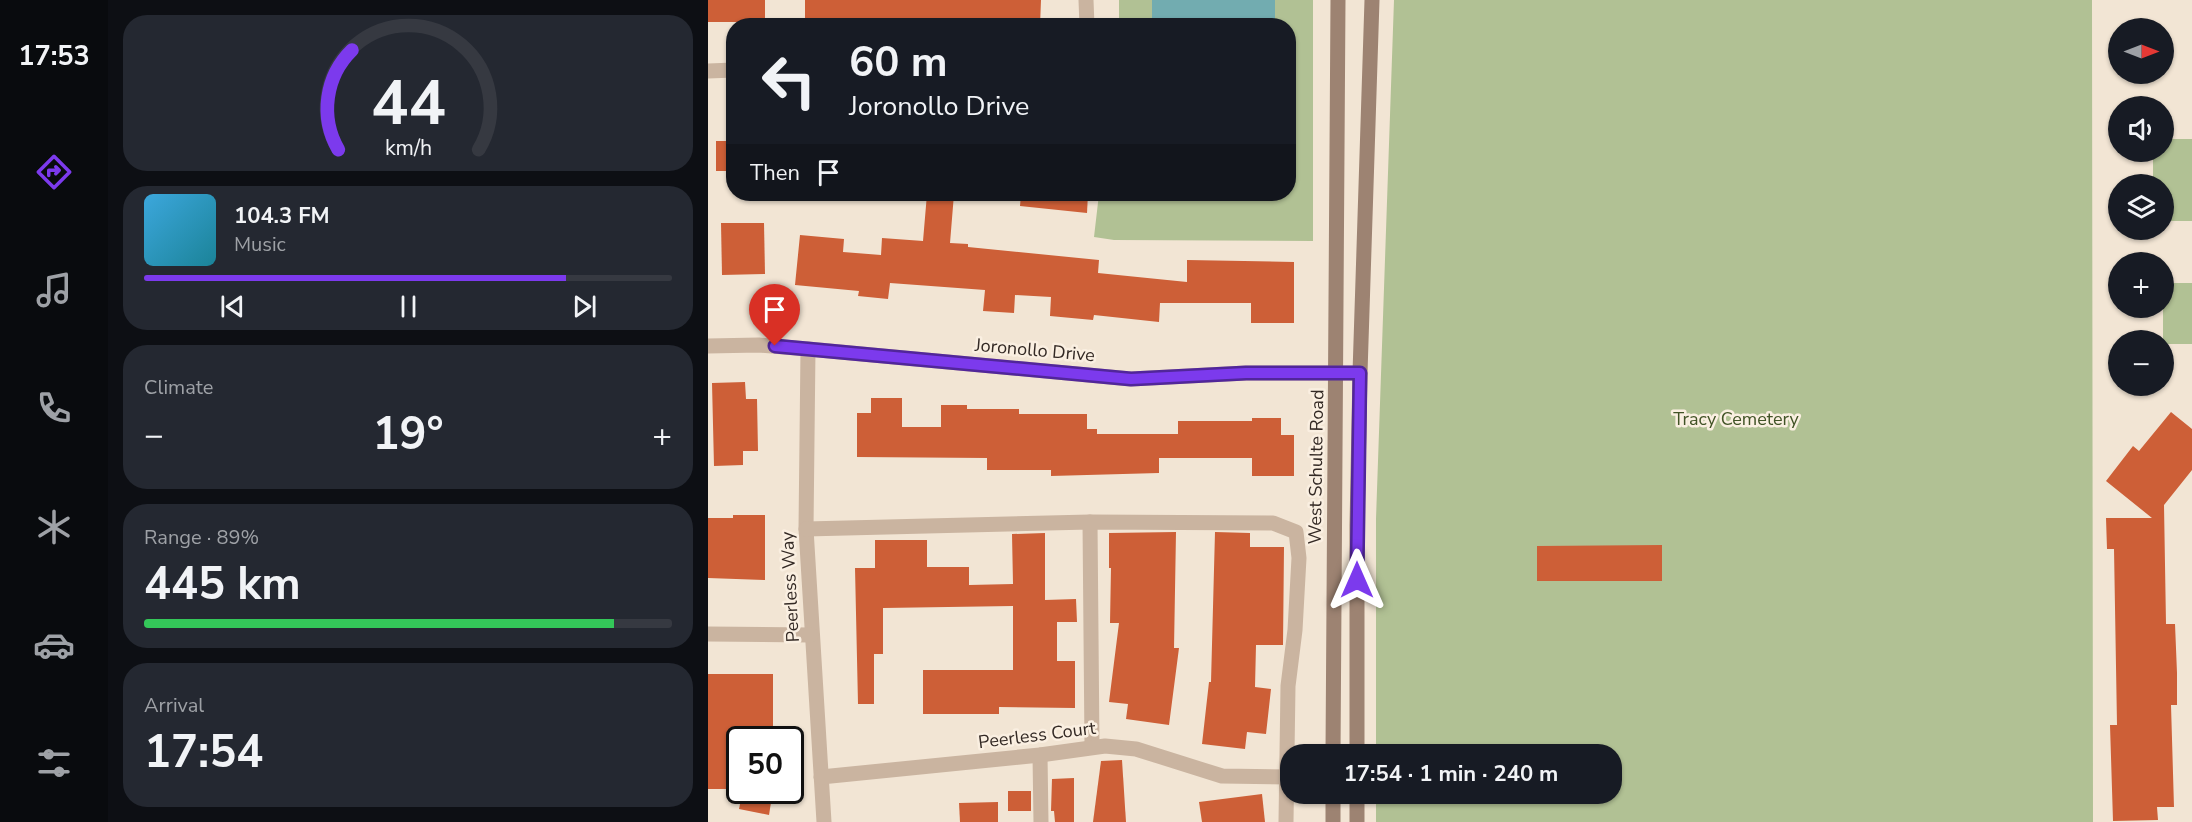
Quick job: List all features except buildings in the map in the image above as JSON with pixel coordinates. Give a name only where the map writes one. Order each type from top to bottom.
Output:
[{"type":"main road","name":"West Schulte Road","points":[[1333,744],[1338,0]]},
{"type":"main road","points":[[1357,744],[1360,373],[1372,0]]},
{"type":"main road","points":[[1333,804],[1334,822]]},
{"type":"main road","points":[[1357,804],[1357,822]]},
{"type":"street","points":[[1086,0],[1086,18]]},
{"type":"street","points":[[708,71],[726,70]]},
{"type":"street","name":"Joronollo Drive","points":[[708,346],[759,345],[1131,379],[1246,373],[1360,373]]},
{"type":"street","name":"Peerless Way","points":[[808,349],[806,529],[824,822]]},
{"type":"street","points":[[1090,522],[1092,747]]},
{"type":"street","points":[[806,529],[1090,522],[1273,523],[1296,532],[1299,558],[1295,630],[1288,686],[1289,744]]},
{"type":"street","points":[[708,634],[811,635]]},
{"type":"street","name":"Peerless Court","points":[[821,777],[1040,755],[1092,747],[1136,749],[1222,776],[1280,777]]},
{"type":"street","points":[[1040,755],[1041,822]]},
{"type":"street","points":[[1286,822],[1287,804]]},
{"type":"green space","points":[[1119,0],[1313,0],[1313,241],[1114,240],[1094,237],[1098,201],[1296,201],[1296,18],[1119,18]]},
{"type":"green space","name":"Tracy Cemetery","points":[[1394,0],[2092,0],[2093,822],[1376,822],[1376,804],[1622,804],[1622,744],[1376,744],[1376,519]]},
{"type":"green space","points":[[2174,139],[2192,139],[2192,221],[2174,221],[2174,174],[2153,174],[2153,162],[2174,162]]},
{"type":"green space","points":[[2174,283],[2192,283],[2192,344],[2174,344],[2174,330],[2163,330],[2163,318],[2174,318]]},
{"type":"water","points":[[1152,0],[1275,0],[1275,18],[1152,18]]},
{"type":"route","points":[[775,346],[1131,379],[1246,373],[1360,373],[1357,580]]}]
